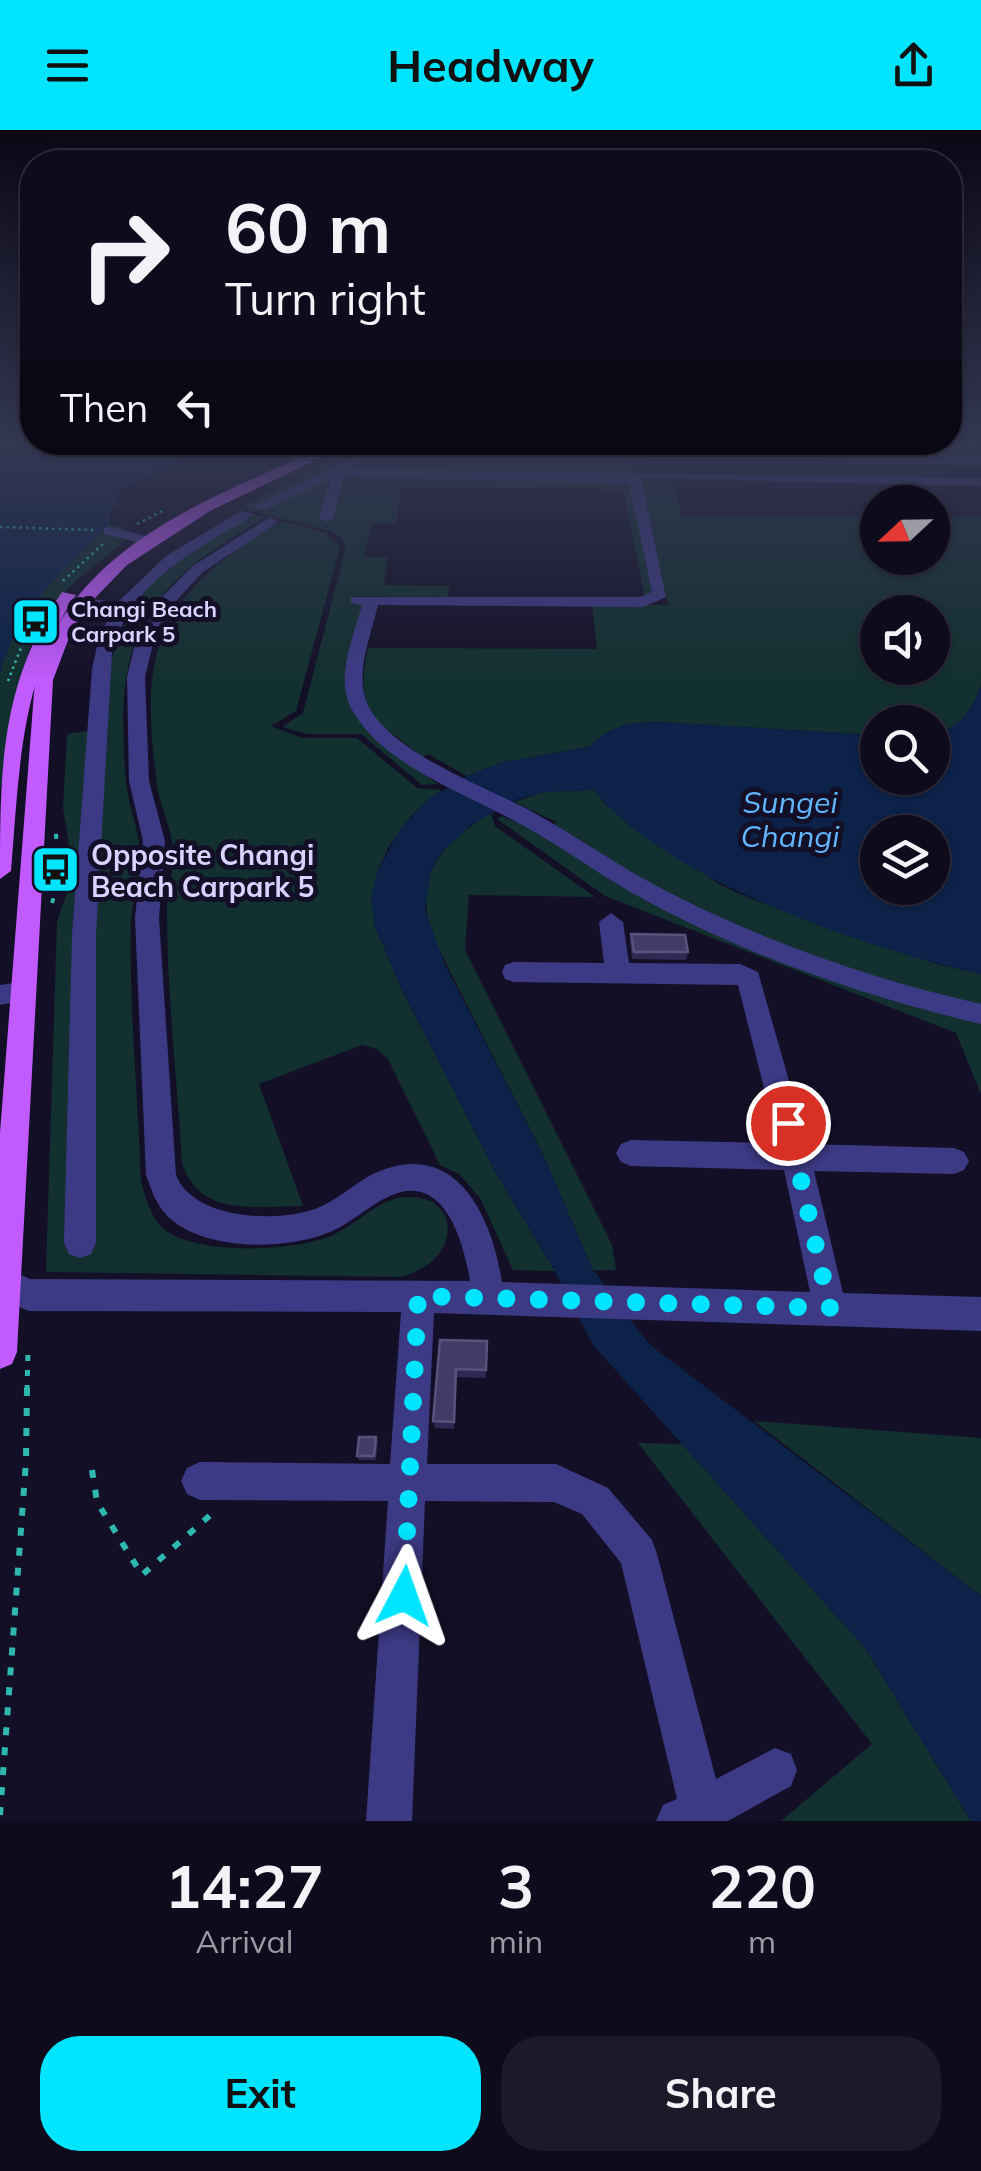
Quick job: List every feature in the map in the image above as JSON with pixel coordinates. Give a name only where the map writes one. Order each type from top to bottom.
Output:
[{"type":"main road","points":[[0,871],[24,672],[47,621],[141,539],[163,525]]},
{"type":"main road","points":[[141,539],[171,525]]},
{"type":"main road","points":[[0,1352],[11,1286],[6,1159],[11,994],[34,818],[44,680],[51,650],[72,601]]},
{"type":"lane","points":[[80,1243],[86,859],[104,650],[122,607],[181,552],[236,525]]},
{"type":"lane","points":[[247,525],[174,592],[150,630],[136,677],[139,780],[154,840],[147,918],[160,1175],[174,1205],[204,1224],[221,1228],[283,1228],[315,1223],[396,1179],[437,1183],[452,1192],[465,1210],[486,1271],[488,1298]]},
{"type":"lane","points":[[648,525],[660,594],[643,602],[364,600],[356,675],[358,704],[380,730],[450,779],[509,808],[609,870],[723,926],[887,990],[981,1014]]},
{"type":"lane","points":[[109,531],[141,539]]},
{"type":"lane","points":[[72,601],[122,607]]},
{"type":"lane","points":[[5,826],[34,818]]},
{"type":"lane","points":[[612,922],[618,974]]},
{"type":"lane","points":[[514,972],[740,974],[750,979],[830,1308]]},
{"type":"lane","points":[[631,1153],[954,1161]]},
{"type":"lane","points":[[11,1286],[981,1314]]},
{"type":"lane","points":[[389,1821],[411,1484],[418,1296]]},
{"type":"lane","points":[[200,1481],[556,1484],[595,1501],[638,1554],[691,1816],[775,1770]]},
{"type":"path","points":[[0,527],[109,531]]},
{"type":"path","points":[[0,1815],[26,1461],[11,1286]]},
{"type":"path","points":[[92,1470],[97,1502],[142,1575],[249,1482]]},
{"type":"green space","points":[[109,525],[122,528],[126,540],[77,580],[35,622],[0,790],[0,673],[5,652],[28,611]]},
{"type":"green space","points":[[234,525],[253,525],[189,569],[163,594],[144,622],[132,653],[125,689],[126,781],[140,856],[131,955],[141,1181],[149,1207],[164,1229],[179,1238],[223,1247],[298,1245],[335,1234],[390,1201],[410,1197],[427,1200],[446,1219],[444,1246],[419,1270],[399,1277],[46,1272],[57,922],[69,887],[70,850],[63,809],[67,734],[88,731],[73,919],[70,1248],[89,901],[111,664],[123,627],[147,590],[196,548]]},
{"type":"green space","points":[[275,525],[296,525],[326,533],[340,547],[296,711],[271,726],[302,738],[357,738],[417,788],[442,790],[412,815],[388,848],[377,873],[374,924],[402,990],[496,1173],[555,1271],[513,1270],[480,1198],[459,1174],[440,1165],[388,1059],[377,1049],[362,1045],[259,1084],[303,1206],[249,1207],[216,1201],[190,1181],[182,1163],[167,943],[173,851],[159,793],[151,695],[166,628],[183,600],[207,574]]},
{"type":"green space","points":[[308,525],[372,525],[364,557],[388,558],[384,585],[449,586],[448,597],[353,596],[351,603],[367,603],[350,696],[413,766],[438,784],[422,785],[361,734],[306,734],[282,727],[303,713],[346,547],[340,536]]},
{"type":"green space","points":[[630,525],[639,525],[654,594],[645,598]]},
{"type":"green space","points":[[650,525],[860,525],[860,575],[950,575],[950,525],[981,525],[981,685],[969,710],[950,728],[950,705],[860,705],[860,734],[657,722],[626,724],[604,734],[589,747],[503,762],[467,776],[428,754],[423,757],[380,723],[366,702],[363,688],[368,648],[597,649],[592,605],[668,605]]},
{"type":"green space","points":[[595,790],[606,805],[719,884],[937,964],[981,974],[981,1010],[806,956],[659,892],[552,827],[556,822],[514,802],[544,792]]},
{"type":"green space","points":[[491,813],[495,826],[595,897],[469,895],[465,950],[612,1245],[616,1270],[593,1270],[541,1150],[431,934],[426,894],[436,862],[458,836]]},
{"type":"green space","points":[[502,816],[541,833],[655,901],[981,1021],[981,1094],[956,1033],[605,896],[497,819]]},
{"type":"green space","points":[[754,1421],[981,1438],[981,1596]]},
{"type":"green space","points":[[638,1443],[682,1444],[865,1648],[971,1821],[781,1821],[872,1744]]},
{"type":"water","points":[[0,525],[109,525],[30,611],[7,652],[0,674]]},
{"type":"water","name":"Sungei Changi","points":[[981,685],[981,974],[828,929],[719,882],[669,854],[627,823],[594,790],[544,792],[518,799],[471,825],[441,853],[431,870],[425,910],[445,965],[541,1150],[593,1270],[649,1344],[981,1596],[981,1821],[971,1821],[865,1648],[593,1345],[555,1271],[496,1173],[402,990],[374,924],[371,898],[377,873],[398,832],[427,800],[467,776],[503,762],[589,747],[604,734],[626,724],[657,722],[860,734],[860,795],[950,795],[950,728],[969,710]]},
{"type":"building","points":[[631,934],[685,935],[688,952],[634,952]]},
{"type":"building","points":[[440,1340],[487,1341],[486,1370],[456,1369],[454,1422],[433,1421]]},
{"type":"building","points":[[359,1437],[376,1437],[374,1456],[357,1456]]},
{"type":"place","name":"Changi Beach Carpark 5","points":[[36,622]]},
{"type":"place","name":"Opposite Changi Beach Carpark 5","points":[[56,870]]},
{"type":"route","points":[[404,1596],[418,1296],[830,1308],[788,1123]]}]
